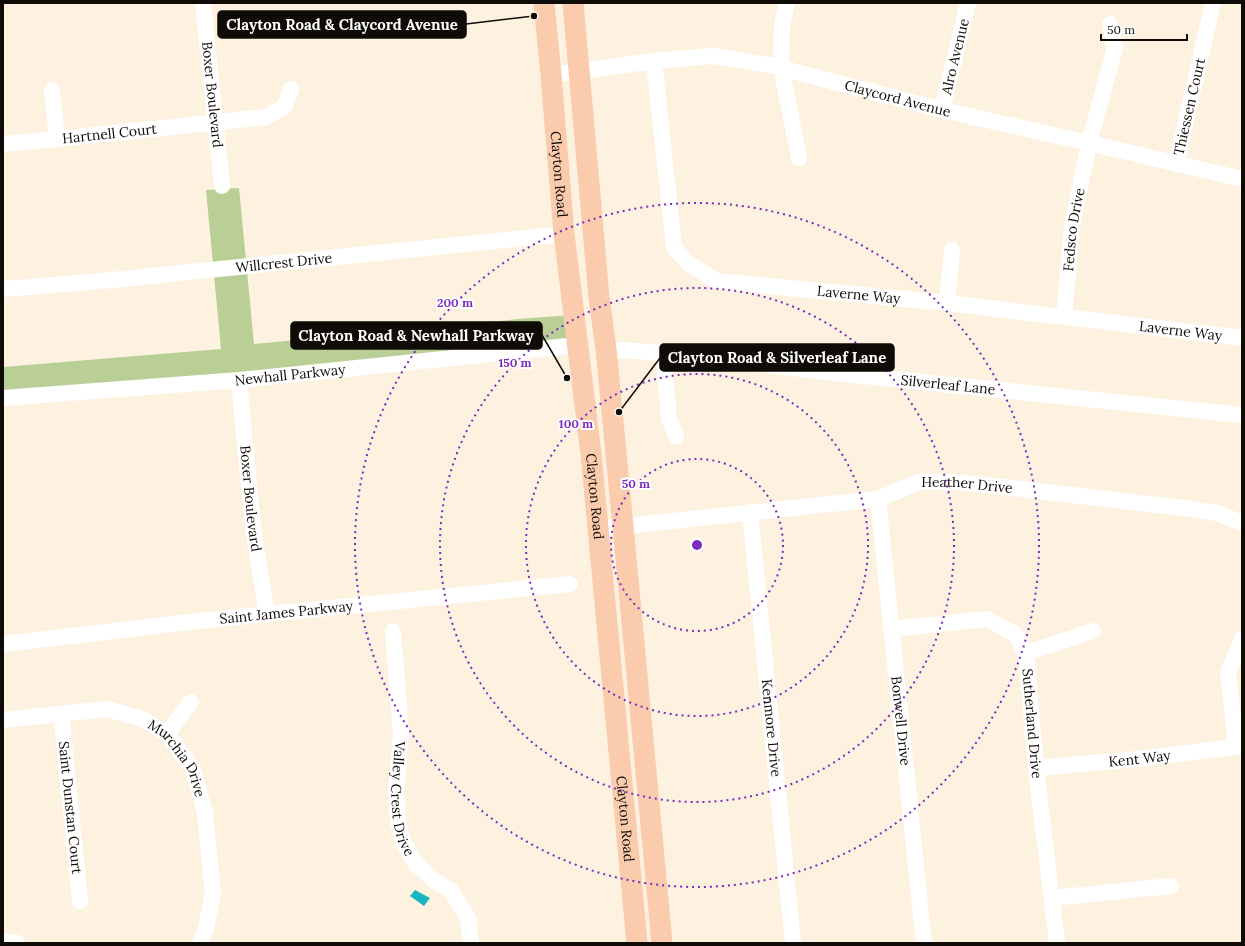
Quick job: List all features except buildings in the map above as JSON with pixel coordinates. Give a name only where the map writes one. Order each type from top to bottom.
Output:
[{"type":"main road","name":"Clayton Road","points":[[544,3],[564,234],[576,345],[591,454],[637,943]]},
{"type":"main road","name":"Clayton Road","points":[[573,3],[599,297],[606,349],[662,943]]},
{"type":"main road","points":[[599,297],[595,314],[586,324],[586,335],[576,345],[587,352],[593,382],[605,395],[611,407]]},
{"type":"street","name":"Boxer Boulevard","points":[[204,3],[222,186]]},
{"type":"street","points":[[788,3],[782,24],[781,67],[799,158]]},
{"type":"street","name":"Alro Avenue","points":[[942,110],[968,3]]},
{"type":"street","name":"Thiessen Court","points":[[1176,164],[1213,3]]},
{"type":"street","name":"Fedsco Drive","points":[[1064,317],[1072,226],[1089,143],[1115,48],[1110,24]]},
{"type":"street","name":"Claycord Avenue","points":[[551,75],[654,61],[713,56],[781,67],[792,72],[942,110],[1242,179]]},
{"type":"street","name":"Laverne Way","points":[[654,61],[674,247],[688,263],[716,281],[947,303],[1242,338]]},
{"type":"street","name":"Hartnell Court","points":[[3,144],[267,117],[285,106],[291,88]]},
{"type":"street","points":[[52,90],[57,139]]},
{"type":"street","name":"Willcrest Drive","points":[[3,289],[102,281],[564,234]]},
{"type":"street","points":[[947,303],[952,250]]},
{"type":"street","name":"Newhall Parkway","points":[[3,398],[239,380],[576,345]]},
{"type":"street","name":"Silverleaf Lane","points":[[606,349],[663,353],[835,373],[1242,415]]},
{"type":"street","points":[[663,353],[669,419],[676,436]]},
{"type":"street","name":"Boxer Boulevard","points":[[239,380],[253,528],[267,615]]},
{"type":"street","name":"Heather Drive","points":[[597,529],[878,499],[920,482],[958,482],[1185,508],[1217,513],[1242,523]]},
{"type":"street","name":"Bonwell Drive","points":[[878,499],[924,943]]},
{"type":"street","name":"Kenmore Drive","points":[[750,512],[793,943]]},
{"type":"street","name":"Saint James Parkway","points":[[3,644],[208,620],[570,584]]},
{"type":"street","name":"Sutherland Drive","points":[[891,629],[987,619],[1015,634],[1026,652],[1036,768],[1057,943]]},
{"type":"street","name":"Valley Crest Drive","points":[[393,631],[401,734],[396,792],[398,820],[403,841],[416,864],[431,878],[450,891],[459,903],[468,918],[471,943]]},
{"type":"street","points":[[1026,652],[1093,631]]},
{"type":"street","points":[[1239,747],[1228,672],[1242,639]]},
{"type":"street","points":[[167,734],[191,702]]},
{"type":"street","name":"Murchia Drive","points":[[3,720],[107,709],[143,719],[167,734],[194,769],[205,813],[213,893],[206,928],[200,943]]},
{"type":"street","name":"Saint Dunstan Court","points":[[61,714],[80,901]]},
{"type":"street","name":"Kent Way","points":[[1036,768],[1138,759],[1239,747]]},
{"type":"street","points":[[1052,898],[1171,886]]},
{"type":"street","points":[[3,941],[17,943]]},
{"type":"green space","points":[[239,188],[254,344],[573,315],[577,345],[3,398],[3,367],[221,349],[206,190]]},
{"type":"water","points":[[415,890],[430,898],[424,906],[410,896]]},
{"type":"place","name":"Clayton Road & Claycord Avenue","points":[[534,16]]},
{"type":"place","name":"Clayton Road & Newhall Parkway","points":[[567,378]]},
{"type":"place","name":"Clayton Road & Silverleaf Lane","points":[[619,412]]}]
